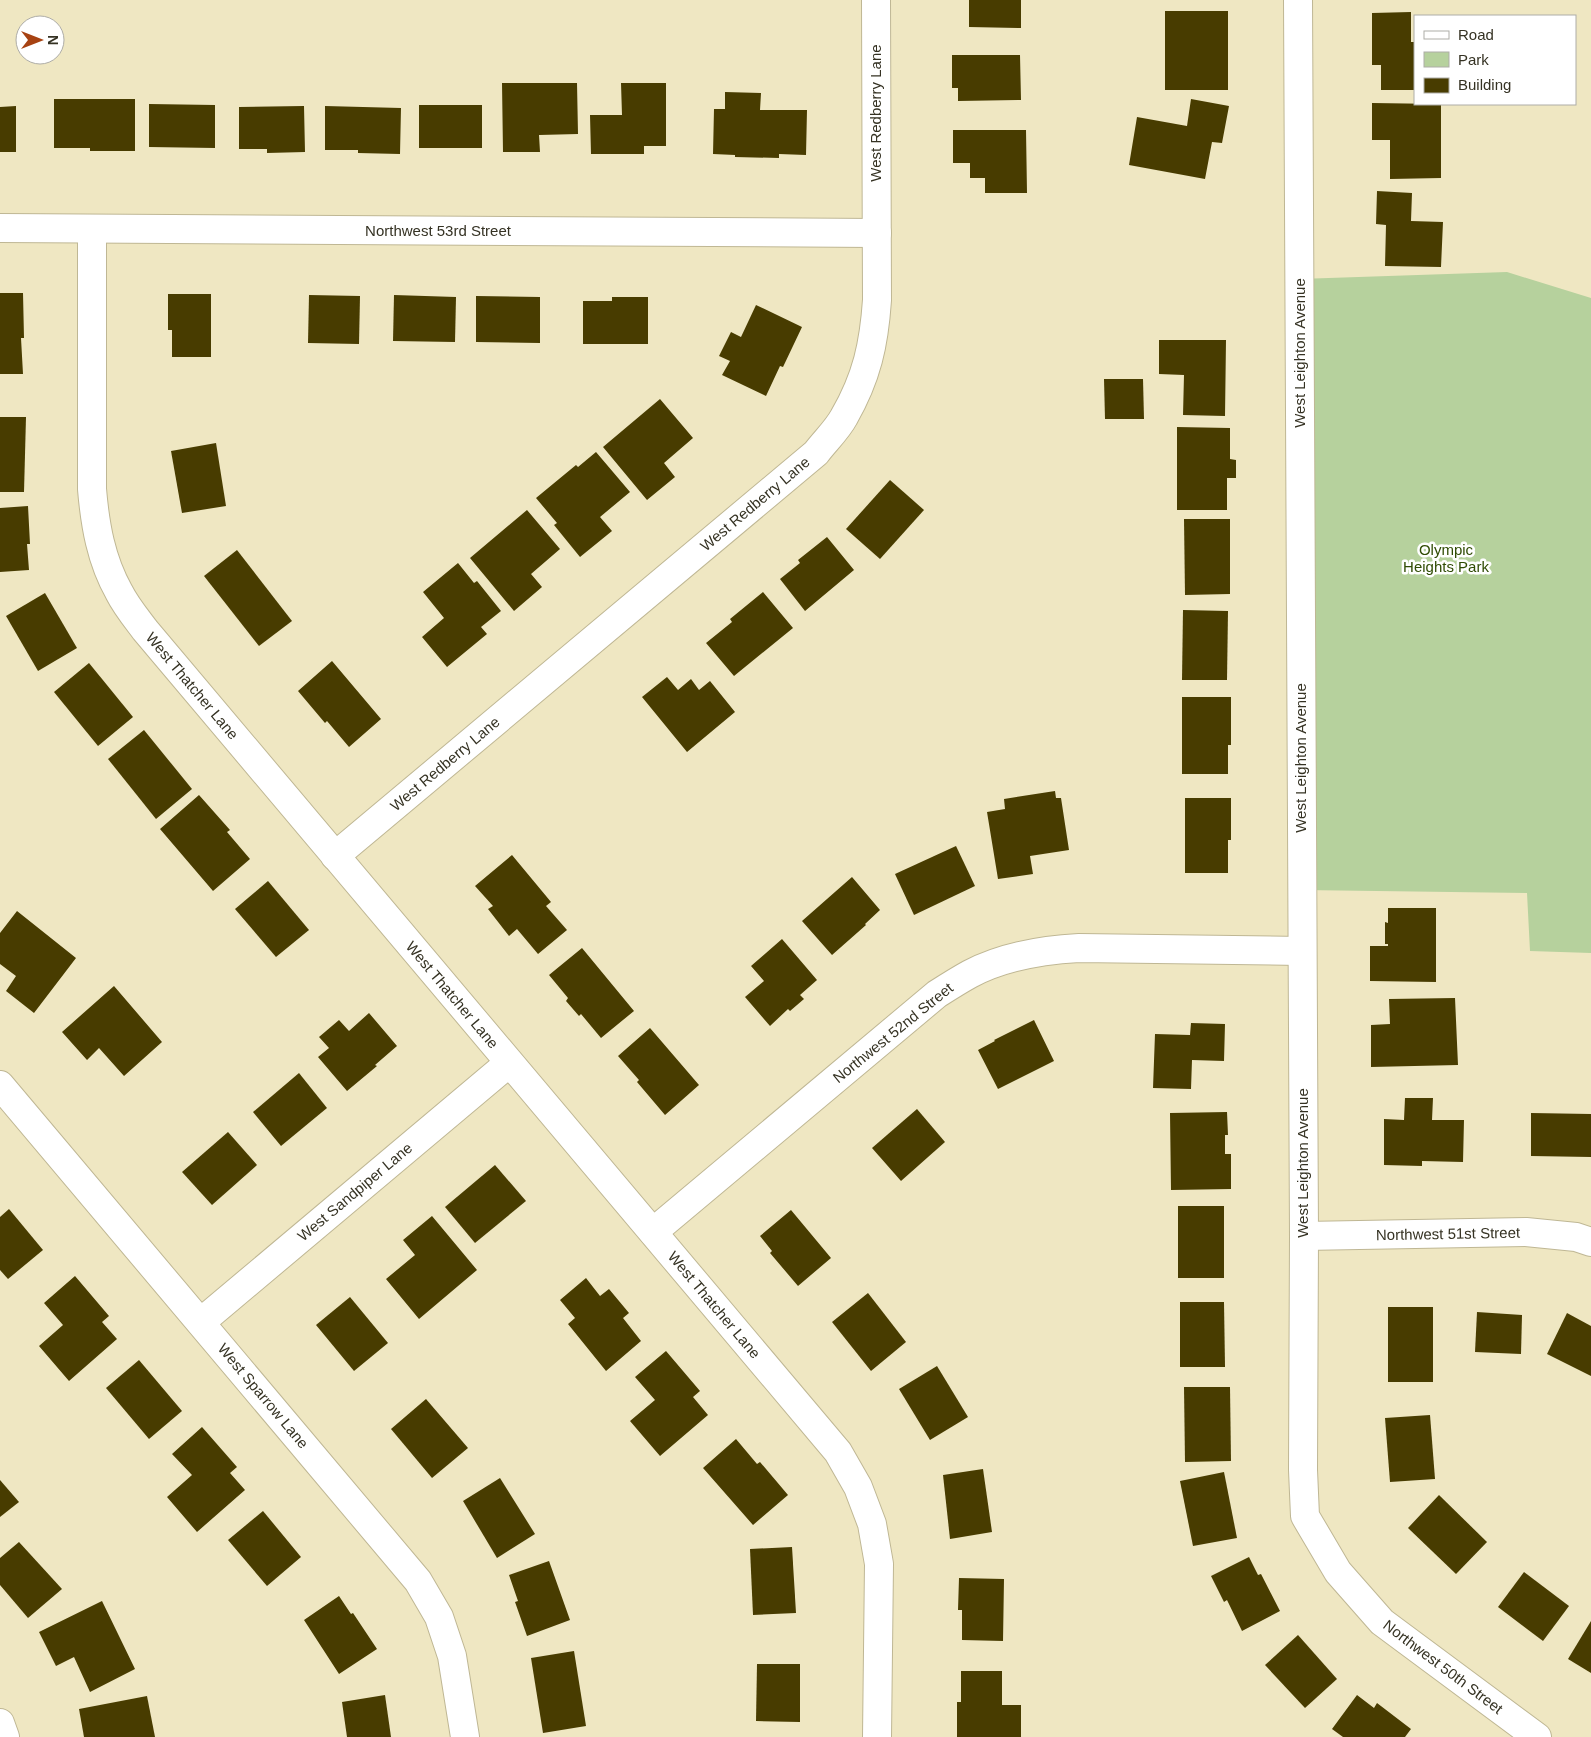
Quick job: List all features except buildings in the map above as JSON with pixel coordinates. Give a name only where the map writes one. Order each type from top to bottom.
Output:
[{"type":"street","name":"West Redberry Lane","points":[[335,856],[816,453],[843,418],[864,377],[874,334],[877,300],[876,0]]},
{"type":"street","name":"West Leighton Avenue","points":[[1298,0],[1304,1236],[1303,1470],[1305,1516]]},
{"type":"street","name":"Northwest 53rd Street","points":[[0,228],[877,233]]},
{"type":"street","name":"West Thatcher Lane","points":[[92,229],[92,489],[95,524],[106,566],[119,593],[145,630],[838,1452],[858,1487],[872,1524],[879,1564],[878,1737]]},
{"type":"street","name":"Northwest 52nd Street","points":[[653,1232],[937,994],[971,973],[1008,958],[1047,950],[1079,948],[1302,951]]},
{"type":"street","name":"West Sandpiper Lane","points":[[201,1322],[509,1063]]},
{"type":"street","name":"West Sparrow Lane","points":[[0,1085],[418,1581],[439,1617],[452,1656],[465,1737]]},
{"type":"street","name":"Northwest 51st Street","points":[[1304,1236],[1526,1232],[1576,1237],[1591,1242]]},
{"type":"street","name":"Northwest 50th Street","points":[[1305,1516],[1338,1572],[1382,1622],[1538,1737]]},
{"type":"street","points":[[0,1723],[5,1737]]},
{"type":"green space","name":"Olympic Heights Park","points":[[1507,272],[1591,298],[1591,953],[1530,951],[1527,893],[1302,890],[1299,279]]}]
